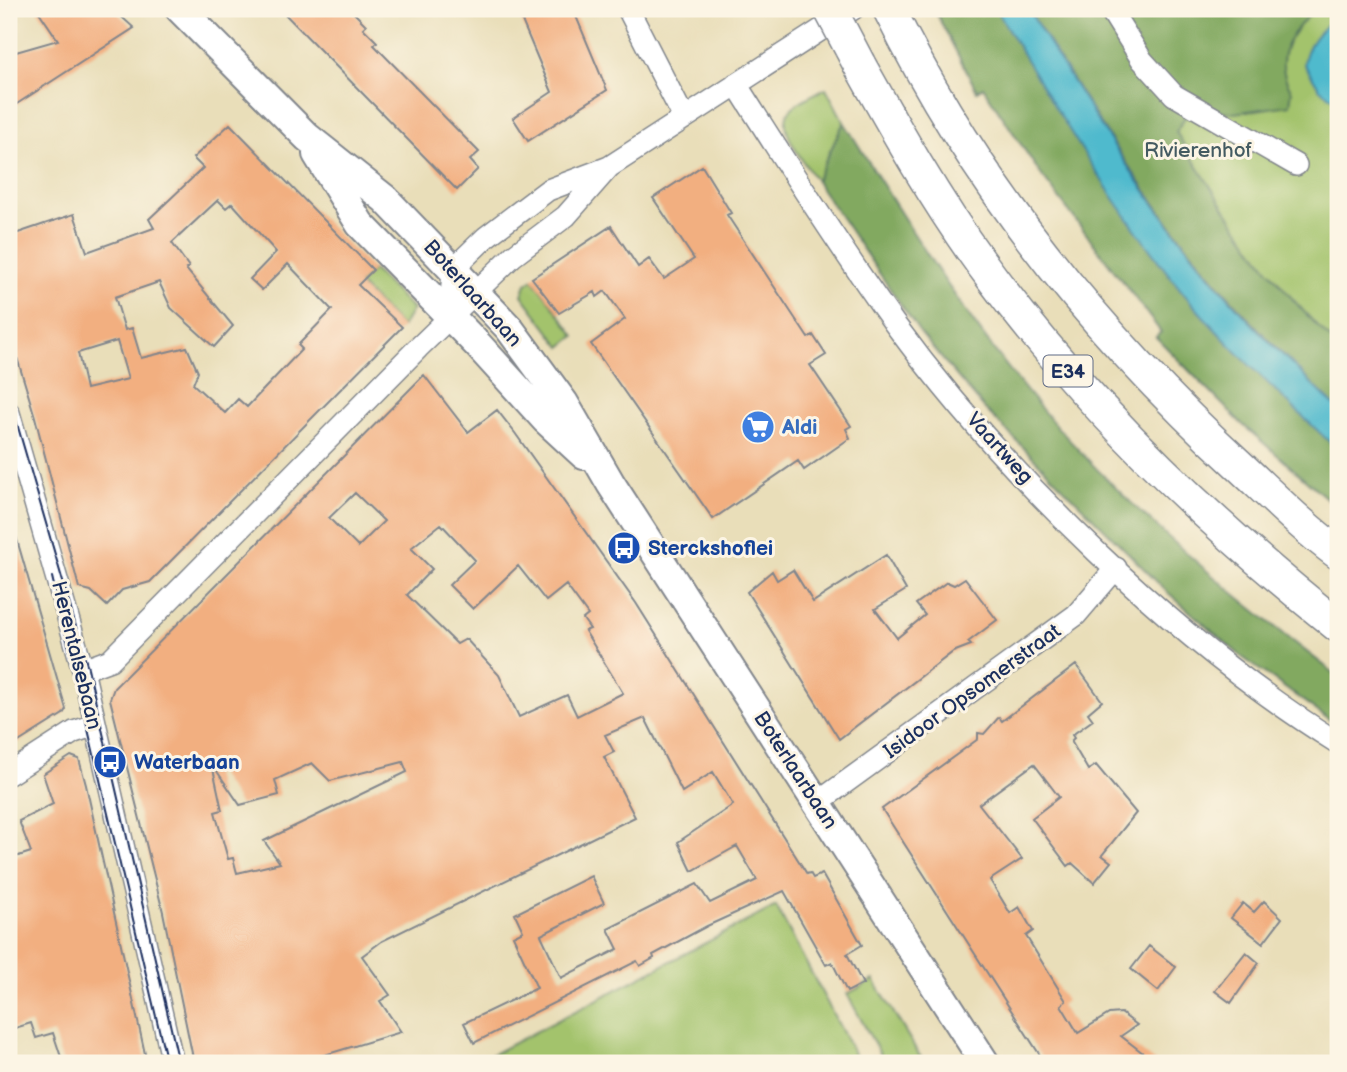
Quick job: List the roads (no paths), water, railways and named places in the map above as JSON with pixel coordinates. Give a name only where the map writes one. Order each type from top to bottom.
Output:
[{"type":"highway","name":"E34","points":[[830,9],[928,185],[981,263],[1045,345],[1116,424],[1199,507],[1276,576],[1338,626]]},
{"type":"highway","name":"E34","points":[[895,22],[963,139],[1022,227],[1086,308],[1175,407],[1338,554]]},
{"type":"main road","name":"Boterlaarbaan","points":[[180,9],[307,137],[385,199],[509,328],[557,394],[606,476],[985,1063]]},
{"type":"main road","name":"Boterlaarbaan","points":[[307,137],[360,224],[546,420],[606,476]]},
{"type":"street","points":[[628,9],[684,118]]},
{"type":"street","points":[[450,317],[453,269],[486,237],[548,190],[609,167],[853,9]]},
{"type":"street","points":[[1110,9],[1142,61],[1174,95],[1296,165]]},
{"type":"street","name":"Vaartweg","points":[[736,84],[846,254],[948,391],[1050,503],[1116,568],[1205,646],[1338,743]]},
{"type":"street","points":[[83,670],[110,660],[475,292],[513,256],[566,216],[609,167]]},
{"type":"street","name":"Herentalsebaan","points":[[9,413],[83,670],[173,1063]]},
{"type":"street","name":"Isidoor Opsomerstraat","points":[[817,803],[1076,615],[1116,568]]},
{"type":"street","points":[[9,774],[74,732],[94,725]]},
{"type":"water","points":[[996,9],[1028,9],[1106,135],[1194,256],[1258,330],[1338,409],[1338,450],[1237,352],[1155,257],[1061,117]]},
{"type":"water","points":[[1338,14],[1338,102],[1320,89],[1304,64],[1312,42]]},
{"type":"tram line","points":[[9,396],[88,668],[179,1063]]},
{"type":"tram line","points":[[52,577],[167,1063]]},
{"type":"place","name":"Aldi","points":[[758,427]]},
{"type":"place","name":"Sterckshoflei","points":[[624,548]]},
{"type":"place","name":"Waterbaan","points":[[110,762]]},
{"type":"park label","name":"Rivierenhof","points":[[1198,150]]}]
